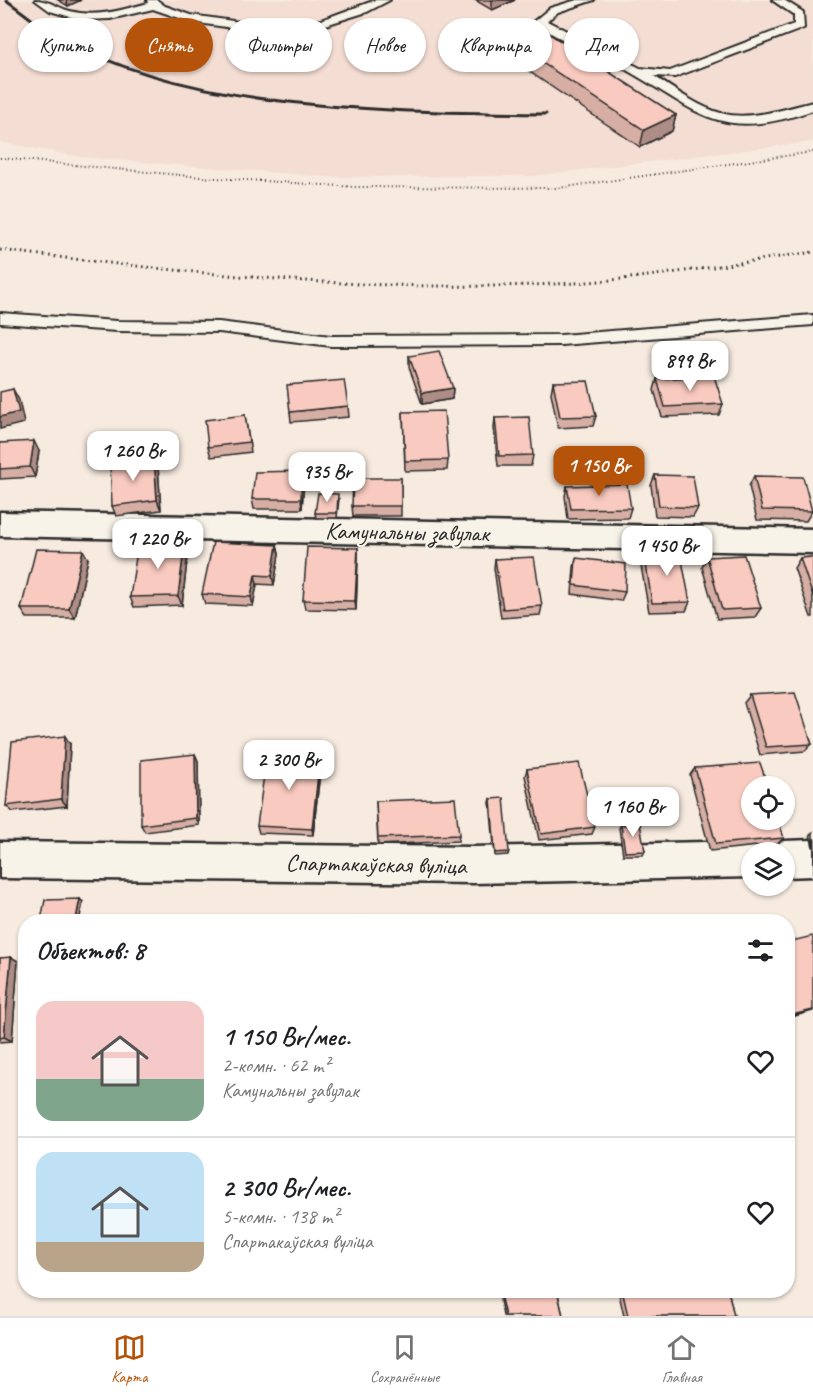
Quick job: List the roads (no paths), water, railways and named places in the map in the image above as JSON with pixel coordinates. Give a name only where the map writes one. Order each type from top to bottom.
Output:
[{"type":"street","name":"Камунальны завулак","points":[[0,524],[813,541]]},
{"type":"street","points":[[795,859],[813,858]]},
{"type":"street","name":"Спартакаўская вуліца","points":[[0,860],[474,865],[741,859]]},
{"type":"lane","points":[[40,0],[59,13],[84,18],[113,16],[153,3],[174,16],[252,30],[302,28],[359,12],[385,0]]},
{"type":"lane","points":[[564,34],[539,21],[554,10],[589,0]]},
{"type":"lane","points":[[777,0],[813,24]]},
{"type":"lane","points":[[639,71],[671,75],[801,26],[799,14]]},
{"type":"lane","points":[[639,72],[701,111],[742,122],[795,112],[813,106]]},
{"type":"lane","points":[[0,318],[117,326],[219,327],[331,342],[561,340],[813,320]]},
{"type":"railway","points":[[6,0],[58,37],[112,62],[170,81],[232,94],[296,103],[425,111],[546,114]]}]
